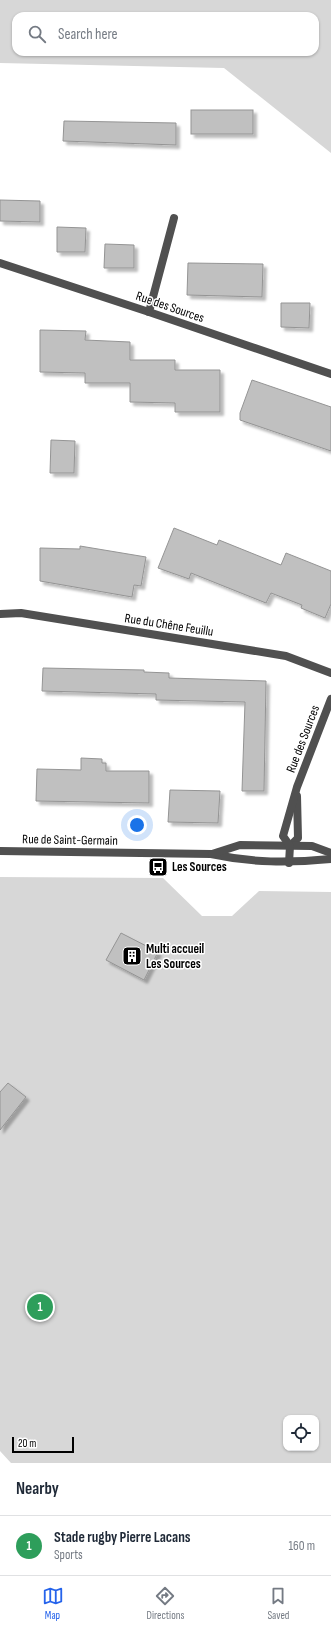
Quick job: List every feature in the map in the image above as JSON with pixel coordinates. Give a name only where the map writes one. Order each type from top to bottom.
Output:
[{"type":"street","points":[[149,312],[174,218]]},
{"type":"street","name":"Rue des Sources","points":[[0,263],[331,374]]},
{"type":"street","name":"Rue du Chêne Feuillu","points":[[0,614],[22,613],[286,656],[331,673]]},
{"type":"street","name":"Rue des Sources","points":[[290,863],[290,846],[283,836],[297,787],[331,699]]},
{"type":"street","name":"Rue des Sources","points":[[290,846],[298,838],[297,787]]},
{"type":"street","name":"Rue de Saint-Germain","points":[[211,854],[240,845],[312,846],[331,853]]},
{"type":"street","name":"Rue de Saint-Germain","points":[[0,851],[211,854],[239,860],[290,863],[331,859]]},
{"type":"shaded area","points":[[0,0],[331,0],[331,153],[224,68],[0,63]]},
{"type":"shaded area","points":[[0,877],[163,878],[202,916],[232,916],[259,891],[331,892],[331,1463],[11,1463],[0,1451]]},
{"type":"building","points":[[191,110],[253,110],[253,134],[191,134]]},
{"type":"building","points":[[64,121],[176,123],[176,145],[63,141]]},
{"type":"building","points":[[0,200],[40,201],[40,222],[0,221]]},
{"type":"building","points":[[57,227],[86,228],[85,252],[57,252]]},
{"type":"building","points":[[105,244],[134,245],[134,268],[104,268]]},
{"type":"building","points":[[188,263],[263,264],[262,297],[187,295]]},
{"type":"building","points":[[281,303],[310,303],[309,328],[281,327]]},
{"type":"building","points":[[40,330],[86,331],[85,340],[130,342],[130,360],[175,360],[175,370],[220,370],[220,412],[175,412],[175,403],[130,402],[130,383],[85,383],[85,373],[40,372]]},
{"type":"building","points":[[252,380],[331,407],[331,451],[240,420],[240,413]]},
{"type":"building","points":[[51,440],[75,441],[74,473],[50,473]]},
{"type":"building","points":[[174,528],[217,545],[219,540],[281,565],[286,553],[331,571],[331,604],[325,618],[301,608],[302,605],[271,593],[266,603],[191,573],[189,579],[158,568]]},
{"type":"building","points":[[80,546],[146,557],[141,586],[134,585],[132,597],[40,581],[40,548],[80,549]]},
{"type":"building","points":[[43,668],[144,670],[144,672],[169,673],[169,678],[266,681],[264,791],[242,791],[245,702],[156,700],[156,694],[42,691]]},
{"type":"building","points":[[81,758],[102,759],[102,763],[106,763],[106,771],[149,771],[149,803],[36,801],[37,769],[81,770]]},
{"type":"building","points":[[170,790],[220,791],[218,823],[168,822]]},
{"type":"building","name":"Multi accueil Les Sources","points":[[121,933],[158,952],[144,980],[106,960]]},
{"type":"building","points":[[8,1083],[26,1097],[0,1130],[0,1092]]},
{"type":"place","name":"Les Sources","points":[[158,867]]},
{"type":"place","name":"Multi accueil Les Sources","points":[[132,956]]},
{"type":"place","name":"Stade rugby Pierre Lacans","points":[[40,1307]]}]
